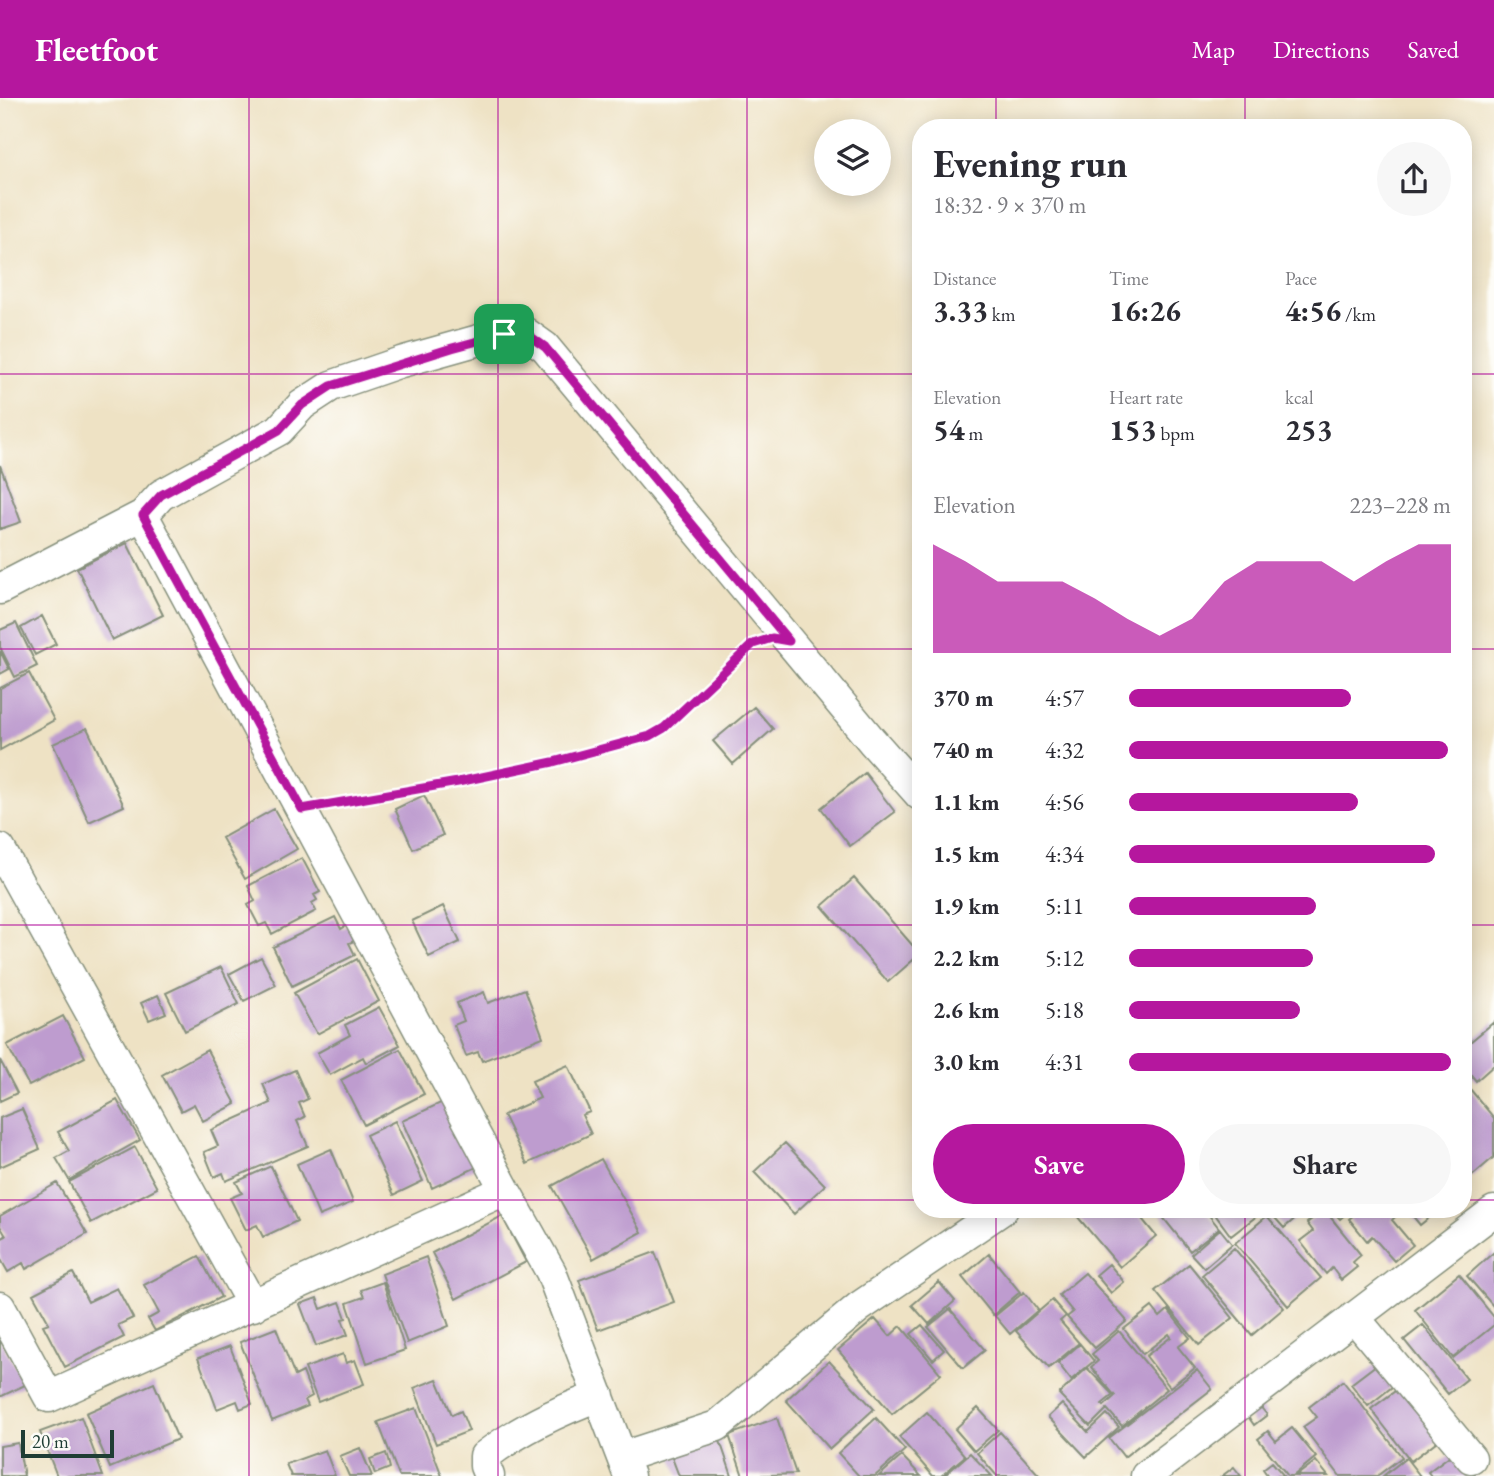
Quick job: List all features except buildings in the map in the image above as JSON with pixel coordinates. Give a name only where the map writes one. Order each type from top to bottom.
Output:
[{"type":"street","points":[[0,589],[143,515],[161,495],[279,430],[302,405],[331,386],[401,362],[504,334],[524,332],[545,347],[912,786]]},
{"type":"street","points":[[143,515],[551,1272],[626,1467],[717,1426],[859,1307],[990,1218]]},
{"type":"street","points":[[0,849],[253,1306]]},
{"type":"street","points":[[0,1307],[49,1397],[505,1190]]},
{"type":"street","points":[[1146,1476],[1494,1211]]},
{"type":"street","points":[[1354,1317],[1471,1458]]},
{"type":"street","points":[[489,1476],[485,1456],[509,1438],[562,1409],[599,1396]]},
{"type":"path","points":[[302,809],[526,767],[650,736],[664,728],[753,644],[772,638],[789,641]]},
{"type":"route","points":[[524,332],[545,347],[789,641],[772,638],[753,644],[664,728],[650,736],[553,762],[458,782],[302,809],[143,515],[161,495],[279,430],[302,405],[331,386],[401,362],[504,334],[524,332]]}]
